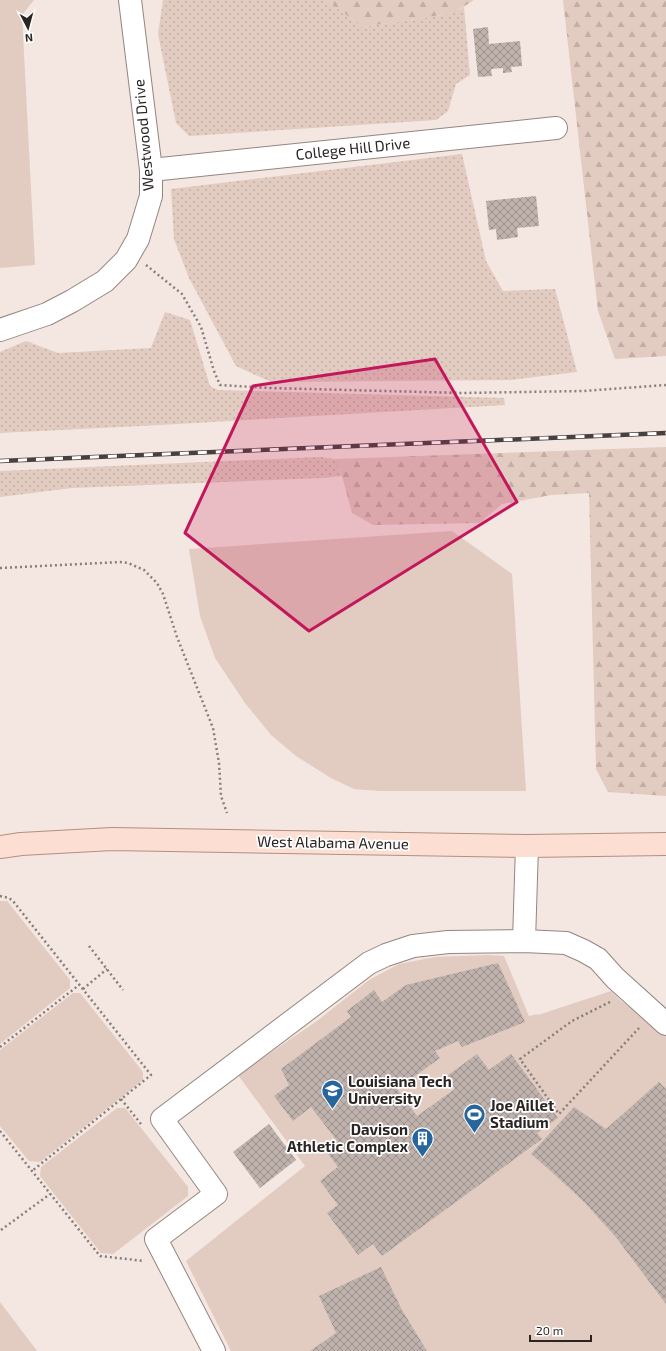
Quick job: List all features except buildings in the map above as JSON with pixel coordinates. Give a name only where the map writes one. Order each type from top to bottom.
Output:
[{"type":"main road","name":"West Alabama Avenue","points":[[0,847],[21,844],[112,839],[528,846],[666,844]]},
{"type":"street","name":"Westwood Drive","points":[[0,330],[46,314],[72,302],[105,281],[126,260],[138,239],[151,196],[151,170],[130,0]]},
{"type":"street","name":"College Hill Drive","points":[[151,170],[556,128]]},
{"type":"street","points":[[524,941],[528,846]]},
{"type":"street","points":[[214,1351],[156,1239],[216,1194],[162,1119],[368,963],[413,946],[448,942],[524,941],[566,943],[598,959],[615,978],[666,1024]]},
{"type":"path","points":[[130,252],[182,294],[201,327],[214,371],[220,385],[269,388],[463,393],[582,391],[666,385]]},
{"type":"path","points":[[0,568],[120,562],[128,563],[144,570],[157,584],[163,594],[177,637],[213,728],[219,763],[221,796],[227,813]]},
{"type":"path","points":[[0,896],[13,901],[151,1075],[32,1171]]},
{"type":"path","points":[[89,946],[123,990]]},
{"type":"path","points":[[83,989],[107,969]]},
{"type":"path","points":[[0,1047],[79,984]]},
{"type":"path","points":[[611,1002],[572,1021],[520,1059],[559,1114],[640,1027]]},
{"type":"path","points":[[0,1131],[100,1256],[168,1263]]},
{"type":"path","points":[[1,1230],[50,1194]]},
{"type":"highlighted area","points":[[435,359],[517,502],[309,631],[185,533],[253,386]]},
{"type":"green space","points":[[0,0],[34,0],[22,15],[35,265],[0,268]]},
{"type":"green space","points":[[163,0],[326,0],[363,27],[454,13],[464,7],[470,75],[456,84],[448,111],[436,120],[189,136],[176,123],[158,34]]},
{"type":"green space","points":[[326,0],[474,0],[454,13],[363,27]]},
{"type":"green space","points":[[563,0],[666,0],[666,356],[615,359],[598,311]]},
{"type":"green space","points":[[462,154],[486,261],[503,291],[555,289],[577,372],[510,380],[271,382],[236,366],[189,278],[174,239],[171,189]]},
{"type":"green space","points":[[165,312],[190,320],[210,386],[218,390],[504,398],[505,405],[0,433],[0,352],[26,341],[58,353],[151,348]]},
{"type":"green space","points":[[666,447],[666,796],[608,792],[596,769],[589,493],[551,495],[502,504],[480,523],[373,525],[352,513],[342,476],[334,459]]},
{"type":"green space","points":[[321,457],[334,459],[342,476],[72,488],[0,497],[0,471]]},
{"type":"green space","points":[[452,531],[512,574],[526,791],[380,791],[354,789],[331,778],[296,756],[271,735],[245,703],[215,658],[200,616],[189,549]]},
{"type":"green space","points":[[0,901],[7,901],[70,980],[70,988],[0,1044]]},
{"type":"green space","name":"Joe Aillet Stadium","points":[[488,955],[504,956],[529,1016],[538,1015],[611,991],[621,1001],[666,1034],[666,1351],[231,1351],[186,1261],[305,1166],[238,1075],[317,1021],[369,980],[399,964],[435,957]]},
{"type":"green space","points":[[73,993],[80,993],[143,1072],[143,1080],[40,1162],[29,1161],[0,1126],[0,1050]]},
{"type":"green space","points":[[117,1108],[125,1108],[188,1187],[188,1196],[113,1254],[101,1253],[40,1176],[41,1167]]},
{"type":"green space","points":[[0,1302],[37,1351],[0,1351]]},
{"type":"railway","points":[[0,461],[666,433]]},
{"type":"place","name":"Louisiana Tech University","points":[[333,1110]]},
{"type":"place","name":"Joe Aillet Stadium","points":[[474,1134]]},
{"type":"place","name":"Davison Athletic Complex","points":[[423,1158]]}]
